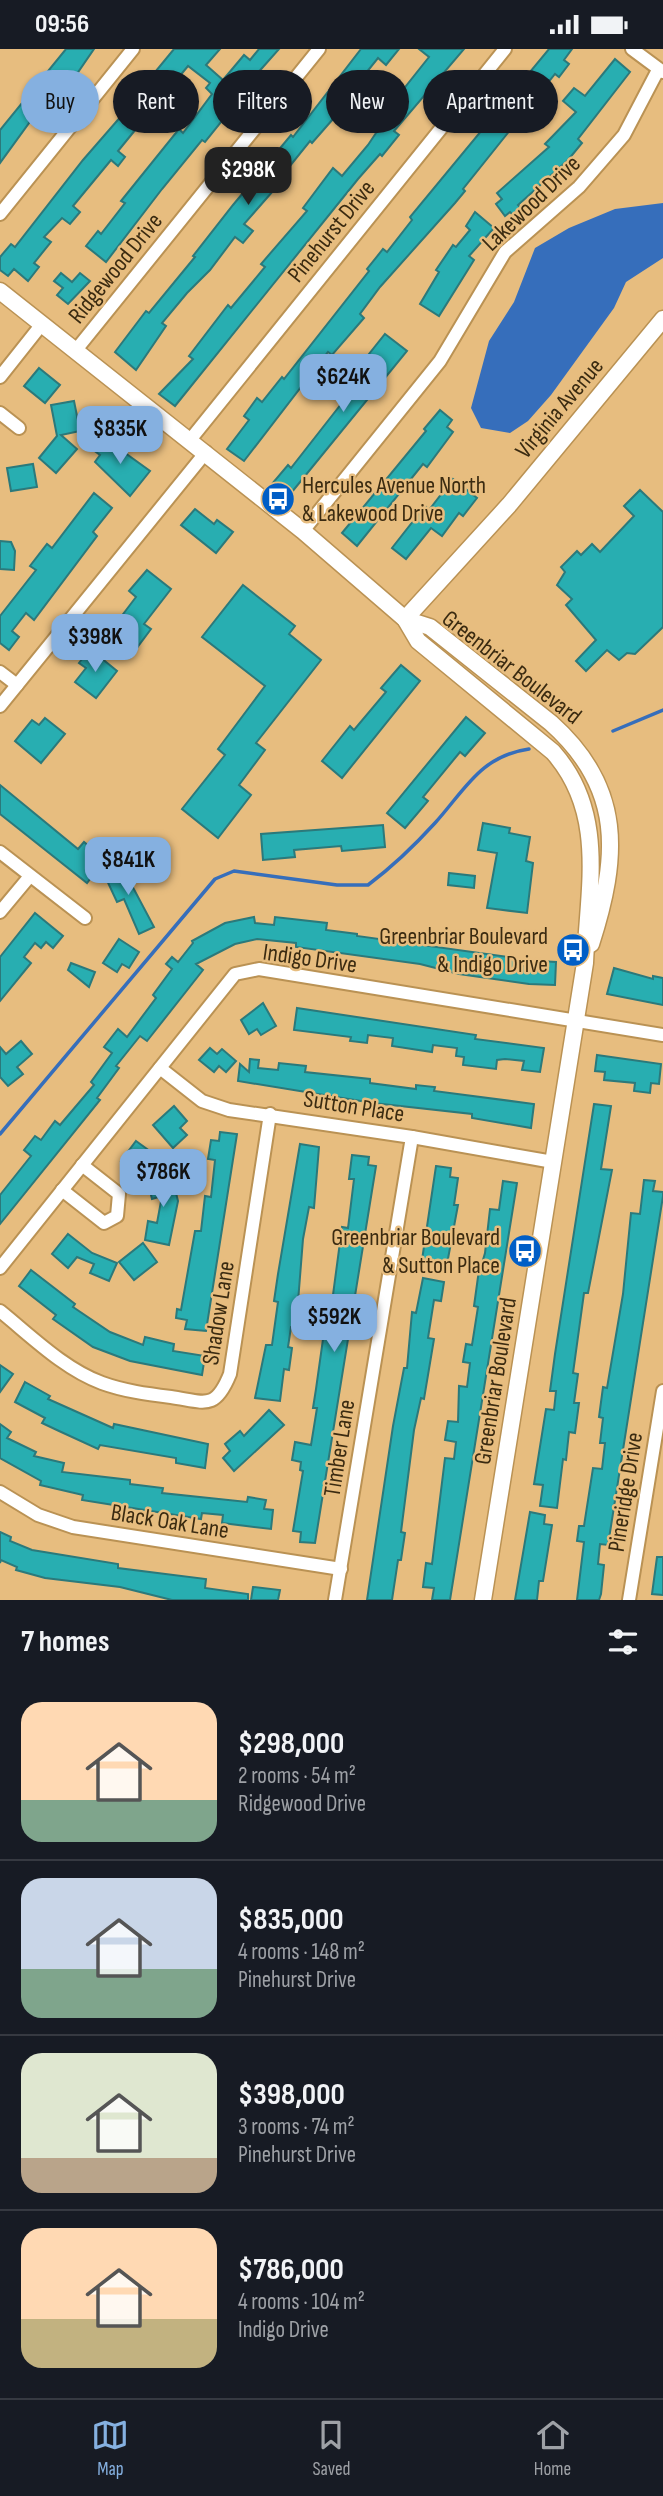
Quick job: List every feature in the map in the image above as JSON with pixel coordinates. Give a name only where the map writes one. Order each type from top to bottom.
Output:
[{"type":"street","points":[[0,213],[133,49]]},
{"type":"street","name":"Ridgewood Drive","points":[[76,350],[319,49]]},
{"type":"street","name":"Pinehurst Drive","points":[[190,440],[505,49]]},
{"type":"street","points":[[632,49],[661,71]]},
{"type":"street","name":"Lakewood Drive","points":[[303,531],[447,351],[483,284],[505,252],[579,187],[624,135],[661,71]]},
{"type":"street","name":"Greenbriar Boulevard","points":[[0,291],[206,452],[405,619],[430,627],[551,723],[580,753],[597,783],[609,815],[612,849],[602,908],[585,963],[483,1600]]},
{"type":"street","name":"Virginia Avenue","points":[[405,619],[501,514],[663,319]]},
{"type":"street","points":[[0,377],[42,324]]},
{"type":"street","points":[[0,413],[19,428]]},
{"type":"street","points":[[0,706],[206,452]]},
{"type":"street","points":[[0,672],[17,685]]},
{"type":"street","points":[[0,852],[85,918]]},
{"type":"street","points":[[0,912],[30,876]]},
{"type":"street","name":"Indigo Drive","points":[[0,1268],[235,974],[259,969],[663,1035]]},
{"type":"street","name":"Sutton Place","points":[[160,1068],[202,1101],[229,1110],[270,1114],[553,1162]]},
{"type":"street","name":"Shadow Lane","points":[[0,1311],[70,1366],[100,1383],[208,1403],[221,1395],[230,1374],[270,1114]]},
{"type":"street","name":"Timber Lane","points":[[335,1600],[412,1137]]},
{"type":"street","points":[[62,1190],[104,1223],[117,1216],[119,1194],[82,1165]]},
{"type":"street","name":"Pineridge Drive","points":[[629,1600],[663,1391]]},
{"type":"street","points":[[648,1478],[663,1480]]},
{"type":"street","name":"Black Oak Lane","points":[[0,1492],[38,1515],[72,1527],[341,1569]]},
{"type":"water","points":[[663,203],[663,258],[626,282],[614,308],[551,395],[528,421],[510,433],[481,428],[471,408],[489,341],[514,302],[535,248],[569,228],[615,209]]},
{"type":"building","points":[[66,49],[94,49],[80,70],[49,70]]},
{"type":"building","points":[[174,49],[220,49],[206,65],[213,71],[213,132],[205,142],[202,140],[106,262],[86,246],[98,231],[101,234],[125,203],[121,201],[176,133],[199,133],[199,111],[212,94],[206,88],[210,83],[199,74],[199,70],[188,66],[185,70],[157,70]]},
{"type":"building","points":[[259,49],[279,49],[260,70],[231,70],[244,55],[250,60]]},
{"type":"building","points":[[361,49],[399,49],[386,65],[378,58],[368,70],[345,70]]},
{"type":"building","points":[[419,49],[464,49],[446,70],[423,70],[423,97],[409,113],[409,82],[429,57]]},
{"type":"building","points":[[549,49],[572,49],[564,60],[569,64],[559,77],[558,70],[532,70]]},
{"type":"building","points":[[615,59],[630,72],[578,139],[582,143],[568,160],[518,205],[521,208],[513,215],[510,212],[505,216],[496,204],[502,199],[497,193],[549,147],[545,144],[576,112],[563,101],[574,88],[585,96]]},
{"type":"building","points":[[326,94],[326,127],[312,143],[310,141],[285,172],[288,174],[244,224],[253,231],[243,243],[235,237],[210,270],[162,323],[166,326],[136,370],[115,352],[146,311],[149,313],[195,257],[193,256],[233,205],[291,135],[293,137],[296,133],[312,133],[312,112]]},
{"type":"building","points":[[21,104],[22,133],[0,163],[0,130]]},
{"type":"building","points":[[113,126],[113,133],[133,133],[118,151],[125,157],[118,166],[111,160],[73,206],[80,212],[70,224],[62,218],[44,237],[51,242],[34,263],[39,267],[28,281],[14,269],[8,276],[0,270],[0,257],[11,244],[15,247]]},
{"type":"building","points":[[376,133],[399,135],[358,179],[175,406],[159,394],[193,359],[189,356],[228,305],[231,308],[265,267],[261,264],[307,211],[303,208],[333,168],[342,176]]},
{"type":"building","points":[[480,133],[508,133],[463,189],[465,191],[380,287],[360,314],[364,318],[332,355],[328,352],[244,461],[227,449],[249,420],[244,416],[257,398],[262,402],[282,377],[284,379],[369,271],[367,269],[383,249],[387,252],[412,220],[410,217]]},
{"type":"building","points":[[475,212],[494,228],[469,256],[474,260],[439,316],[420,304],[439,272],[436,270],[453,245],[456,247],[470,230],[466,226]]},
{"type":"building","points":[[61,273],[72,282],[80,273],[90,281],[68,304],[57,295],[63,288],[54,281]]},
{"type":"building","points":[[385,334],[407,351],[287,498],[271,485],[288,465],[291,468],[356,385],[375,358],[369,354]]},
{"type":"building","points":[[39,368],[60,385],[45,403],[24,386]]},
{"type":"building","points":[[74,401],[80,431],[61,435],[77,449],[56,473],[39,458],[57,436],[51,405]]},
{"type":"building","points":[[440,410],[452,420],[447,427],[453,432],[427,467],[423,464],[357,546],[342,533],[426,431],[424,429]]},
{"type":"building","points":[[103,437],[150,471],[130,496],[95,462],[100,455],[92,449]]},
{"type":"building","points":[[33,464],[37,487],[11,491],[7,468]]},
{"type":"building","points":[[453,479],[477,498],[463,516],[459,513],[442,536],[431,528],[406,559],[392,548],[425,506],[429,510]]},
{"type":"building","points":[[640,490],[663,512],[663,627],[635,654],[627,653],[619,660],[607,650],[586,671],[576,661],[596,640],[566,605],[572,599],[557,585],[565,572],[561,567],[577,551],[581,555],[592,544],[600,552],[634,516],[624,506]]},
{"type":"building","points":[[94,493],[112,508],[93,532],[97,536],[34,620],[26,613],[12,631],[19,637],[9,650],[0,643],[0,616],[36,570],[30,566],[47,544],[52,548]]},
{"type":"building","points":[[195,509],[214,524],[217,520],[233,532],[216,553],[181,525]]},
{"type":"building","points":[[0,541],[11,542],[15,551],[14,570],[0,569]]},
{"type":"building","points":[[147,570],[171,589],[144,624],[151,629],[130,657],[105,638],[136,597],[129,591]]},
{"type":"building","points":[[243,585],[295,626],[289,634],[321,660],[256,743],[265,750],[239,785],[251,795],[218,838],[182,809],[225,755],[218,749],[265,686],[202,637]]},
{"type":"building","points":[[90,649],[117,671],[96,698],[75,682],[86,668],[79,663]]},
{"type":"building","points":[[401,665],[420,681],[342,778],[322,761],[350,726],[354,730],[386,692],[381,688]]},
{"type":"building","points":[[466,717],[485,733],[465,756],[460,752],[423,797],[428,801],[405,828],[387,813]]},
{"type":"building","points":[[45,718],[65,734],[41,763],[15,741],[32,720],[39,725]]},
{"type":"building","points":[[0,785],[78,849],[84,842],[98,854],[92,862],[99,867],[87,883],[0,814]]},
{"type":"building","points":[[483,823],[510,828],[509,833],[530,837],[526,861],[533,863],[527,913],[487,908],[497,853],[478,850]]},
{"type":"building","points":[[383,825],[385,847],[342,851],[341,846],[294,850],[295,857],[263,860],[261,834]]},
{"type":"building","points":[[120,863],[154,927],[139,934],[124,899],[117,902],[103,872]]},
{"type":"building","points":[[449,873],[475,876],[474,888],[448,885]]},
{"type":"building","points":[[35,913],[63,936],[53,948],[46,942],[41,948],[35,943],[24,957],[31,963],[0,1001],[0,957]]},
{"type":"building","points":[[254,917],[255,923],[274,925],[275,917],[327,923],[326,930],[357,936],[515,958],[514,965],[538,968],[539,961],[556,962],[555,985],[459,974],[420,964],[296,947],[296,943],[257,939],[235,944],[196,964],[203,970],[147,1041],[140,1036],[116,1066],[119,1068],[97,1098],[100,1100],[0,1224],[0,1195],[31,1156],[24,1150],[35,1136],[41,1140],[55,1121],[60,1125],[94,1085],[91,1082],[112,1053],[104,1047],[118,1029],[127,1037],[156,998],[153,995],[172,969],[166,964],[172,957],[178,962],[192,941],[225,923]]},
{"type":"building","points":[[119,939],[139,952],[129,968],[122,964],[117,972],[103,963]]},
{"type":"building","points":[[71,963],[95,972],[89,987],[68,970]]},
{"type":"building","points":[[614,968],[653,979],[653,976],[663,978],[663,1005],[607,994]]},
{"type":"building","points":[[263,1003],[276,1026],[261,1035],[257,1029],[249,1034],[241,1020]]},
{"type":"building","points":[[297,1008],[476,1035],[475,1039],[544,1048],[540,1072],[522,1070],[524,1061],[505,1059],[497,1060],[496,1069],[463,1065],[464,1057],[456,1056],[457,1048],[433,1045],[432,1052],[392,1046],[393,1038],[368,1035],[367,1043],[350,1041],[351,1037],[294,1030]]},
{"type":"building","points":[[21,1041],[32,1054],[17,1067],[23,1074],[8,1086],[0,1077],[0,1047],[6,1054]]},
{"type":"building","points":[[210,1048],[217,1054],[222,1049],[236,1061],[226,1072],[219,1066],[214,1072],[199,1060]]},
{"type":"building","points":[[597,1055],[661,1064],[659,1084],[651,1083],[650,1093],[634,1091],[635,1083],[604,1080],[605,1072],[595,1071]]},
{"type":"building","points":[[250,1059],[259,1060],[258,1068],[278,1070],[279,1063],[306,1066],[305,1072],[370,1079],[370,1083],[416,1089],[416,1085],[435,1087],[434,1091],[534,1104],[531,1128],[472,1118],[472,1114],[373,1103],[238,1081],[240,1064],[249,1072]]},
{"type":"building","points":[[594,1104],[611,1106],[601,1169],[612,1170],[588,1293],[584,1293],[573,1373],[578,1374],[574,1403],[579,1403],[575,1433],[569,1432],[566,1460],[563,1459],[557,1508],[540,1506],[543,1485],[534,1484],[546,1409],[554,1410],[556,1391],[550,1391]]},
{"type":"building","points":[[174,1106],[187,1121],[180,1128],[187,1135],[173,1148],[153,1125]]},
{"type":"building","points":[[220,1132],[237,1134],[206,1331],[185,1329],[187,1320],[176,1318],[177,1309],[181,1310],[195,1231],[201,1231],[205,1196],[211,1197],[215,1160],[208,1159],[211,1140],[219,1141]]},
{"type":"building","points":[[136,1141],[158,1157],[142,1178],[121,1161]]},
{"type":"building","points":[[300,1144],[319,1147],[314,1208],[309,1207],[303,1239],[296,1327],[291,1327],[288,1347],[292,1348],[289,1370],[284,1369],[280,1401],[255,1398],[266,1345],[272,1345],[278,1302],[274,1301]]},
{"type":"building","points":[[352,1155],[369,1157],[368,1165],[376,1166],[315,1543],[300,1542],[301,1532],[293,1531],[303,1471],[300,1470],[301,1462],[292,1460],[295,1442],[311,1445],[317,1408],[313,1408],[325,1325],[329,1325],[342,1227],[348,1228],[354,1179],[349,1179]]},
{"type":"building","points":[[436,1166],[451,1168],[450,1177],[458,1178],[454,1205],[458,1205],[447,1264],[422,1260]]},
{"type":"building","points":[[171,1173],[178,1201],[169,1245],[145,1240],[148,1221],[157,1223],[162,1196],[152,1199],[147,1179]]},
{"type":"building","points":[[644,1180],[655,1181],[653,1191],[663,1192],[663,1196],[608,1545],[600,1544],[598,1564],[604,1565],[601,1594],[599,1600],[577,1600],[584,1542],[577,1541],[579,1526],[584,1526],[593,1468],[602,1469],[605,1443],[600,1443],[603,1418],[599,1417],[603,1387],[607,1388],[623,1294],[631,1213],[640,1214]]},
{"type":"building","points":[[503,1181],[517,1183],[450,1600],[432,1600],[434,1588],[423,1587],[426,1563],[432,1564],[445,1458],[454,1459],[456,1442],[445,1440],[448,1421],[458,1422],[459,1386],[467,1387],[470,1363],[463,1362],[466,1344],[472,1345],[478,1307],[474,1306],[485,1253],[490,1209],[499,1210]]},
{"type":"building","points":[[68,1234],[92,1253],[117,1263],[109,1281],[90,1273],[94,1264],[77,1257],[68,1268],[52,1254]]},
{"type":"building","points":[[143,1243],[157,1262],[134,1280],[119,1262]]},
{"type":"building","points":[[31,1270],[75,1304],[73,1307],[110,1332],[143,1345],[145,1337],[174,1344],[173,1351],[205,1356],[202,1375],[130,1361],[93,1347],[53,1319],[56,1315],[19,1286]]},
{"type":"building","points":[[423,1278],[444,1282],[441,1301],[434,1300],[428,1338],[434,1339],[424,1399],[421,1398],[414,1430],[401,1532],[405,1533],[401,1560],[398,1560],[392,1600],[367,1600],[393,1426],[404,1368],[407,1368],[412,1312],[416,1313]]},
{"type":"building","points":[[0,1365],[13,1374],[0,1392]]},
{"type":"building","points":[[25,1382],[50,1396],[48,1399],[113,1428],[114,1424],[208,1444],[205,1468],[176,1463],[176,1458],[100,1445],[98,1449],[42,1423],[45,1418],[15,1402]]},
{"type":"building","points":[[269,1410],[284,1425],[234,1471],[223,1458],[230,1451],[225,1444],[240,1431],[244,1436]]},
{"type":"building","points":[[0,1424],[11,1432],[7,1438],[36,1452],[34,1456],[64,1463],[62,1472],[130,1480],[130,1484],[163,1488],[162,1493],[247,1502],[248,1497],[266,1500],[264,1509],[273,1510],[271,1529],[222,1523],[223,1515],[202,1513],[201,1519],[82,1500],[83,1495],[40,1485],[41,1481],[0,1458]]},
{"type":"building","points":[[530,1512],[545,1515],[544,1524],[552,1525],[543,1581],[539,1581],[537,1600],[515,1600]]},
{"type":"building","points":[[0,1532],[11,1537],[10,1541],[32,1550],[118,1564],[118,1568],[206,1579],[205,1588],[248,1594],[248,1600],[172,1600],[120,1587],[45,1578],[16,1570],[17,1567],[1,1560],[0,1563]]},
{"type":"building","points":[[657,1557],[663,1557],[663,1595],[652,1594]]},
{"type":"building","points":[[253,1587],[280,1590],[278,1600],[251,1600]]},
{"type":"waterway","points":[[613,731],[663,710]]},
{"type":"waterway","points":[[0,1134],[215,879],[234,871],[337,885],[368,885],[435,823],[475,776],[498,759],[529,749]]},
{"type":"place","name":"Hercules Avenue North & Lakewood Drive","points":[[278,499]]},
{"type":"place","name":"Greenbriar Boulevard & Indigo Drive","points":[[573,950]]},
{"type":"place","name":"Greenbriar Boulevard & Sutton Place","points":[[525,1251]]}]
